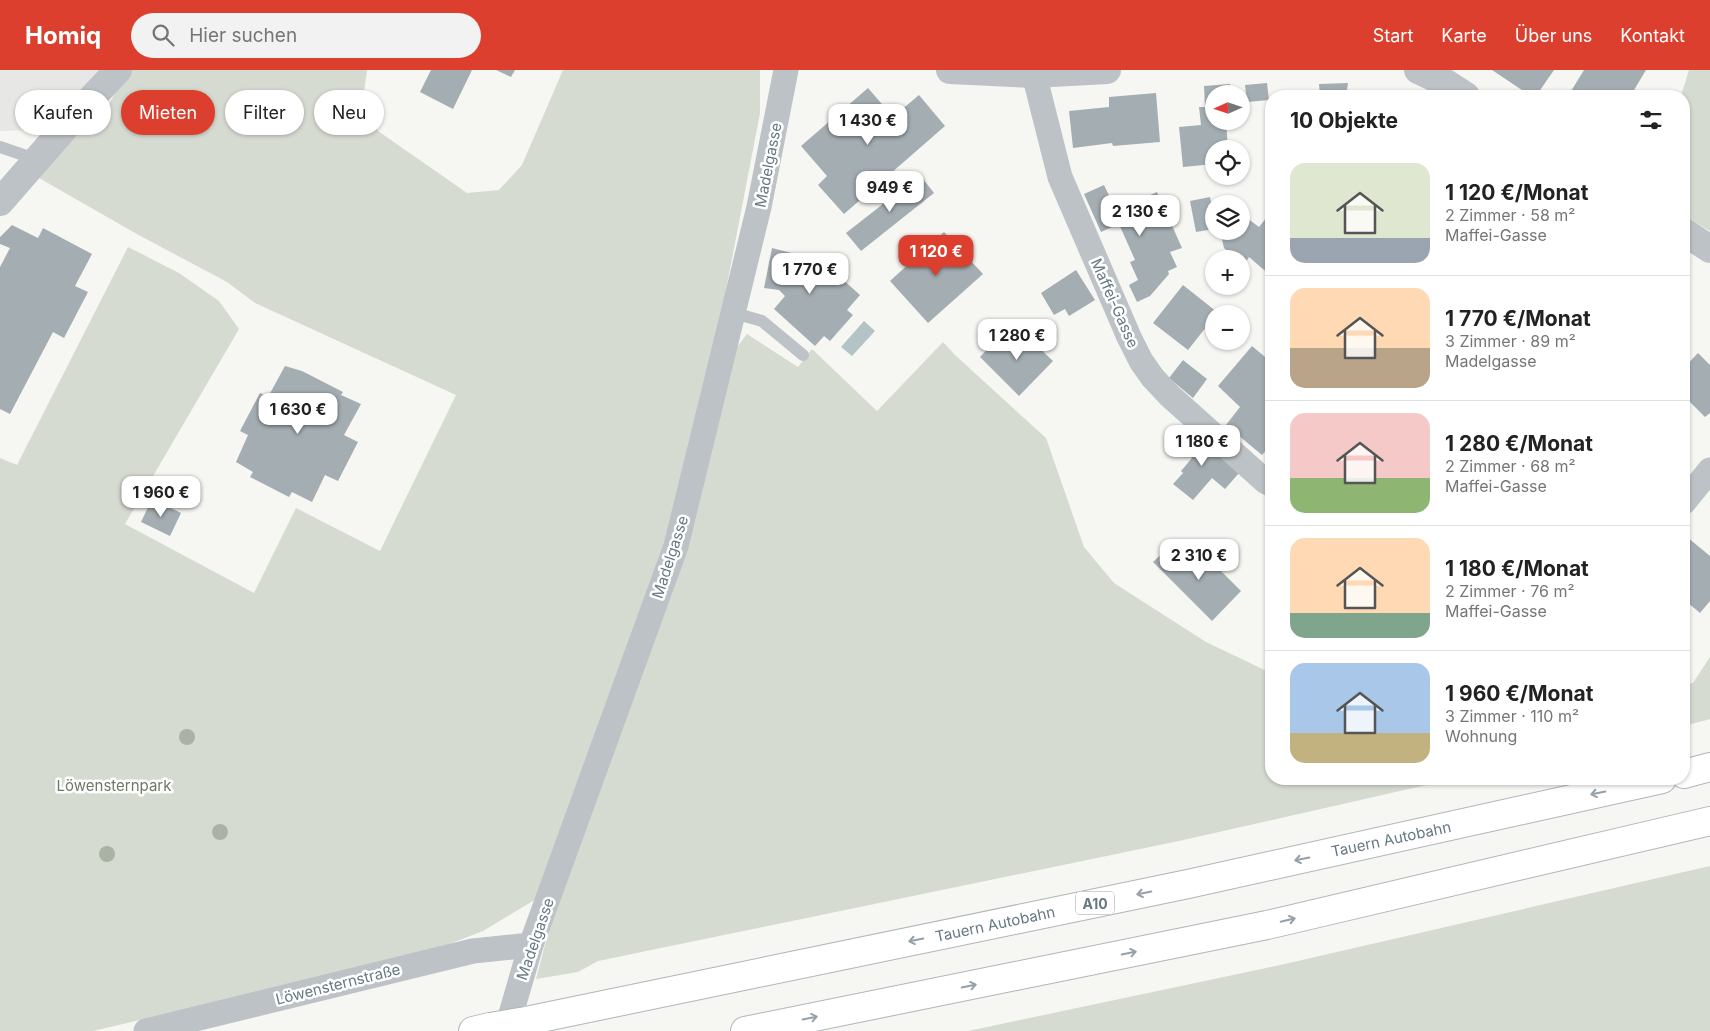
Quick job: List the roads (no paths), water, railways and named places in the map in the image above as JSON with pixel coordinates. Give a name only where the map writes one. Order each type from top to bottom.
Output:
[{"type":"highway","points":[[1690,772],[1710,767]]},
{"type":"highway","name":"Tauern Autobahn","points":[[498,1028],[1188,884],[1635,785]]},
{"type":"highway","points":[[745,1031],[1267,925],[1710,821]]},
{"type":"street","points":[[0,202],[118,70]]},
{"type":"street","name":"Madelgasse","points":[[498,1028],[531,945],[676,546],[759,207],[786,70]]},
{"type":"street","points":[[950,70],[1034,74],[1107,70]]},
{"type":"street","points":[[1418,70],[1457,90]]},
{"type":"street","name":"Maffei-Gasse","points":[[1034,74],[1060,177],[1141,361],[1153,378],[1170,396],[1265,480]]},
{"type":"street","points":[[1690,236],[1710,249]]},
{"type":"street","points":[[1690,495],[1710,470]]},
{"type":"street","name":"Löwensternstraße","points":[[146,1031],[473,951],[531,945]]},
{"type":"lane","points":[[0,146],[38,160]]},
{"type":"lane","points":[[734,313],[762,321],[803,355]]},
{"type":"park label","name":"Löwensternpark","points":[[114,785]]}]
